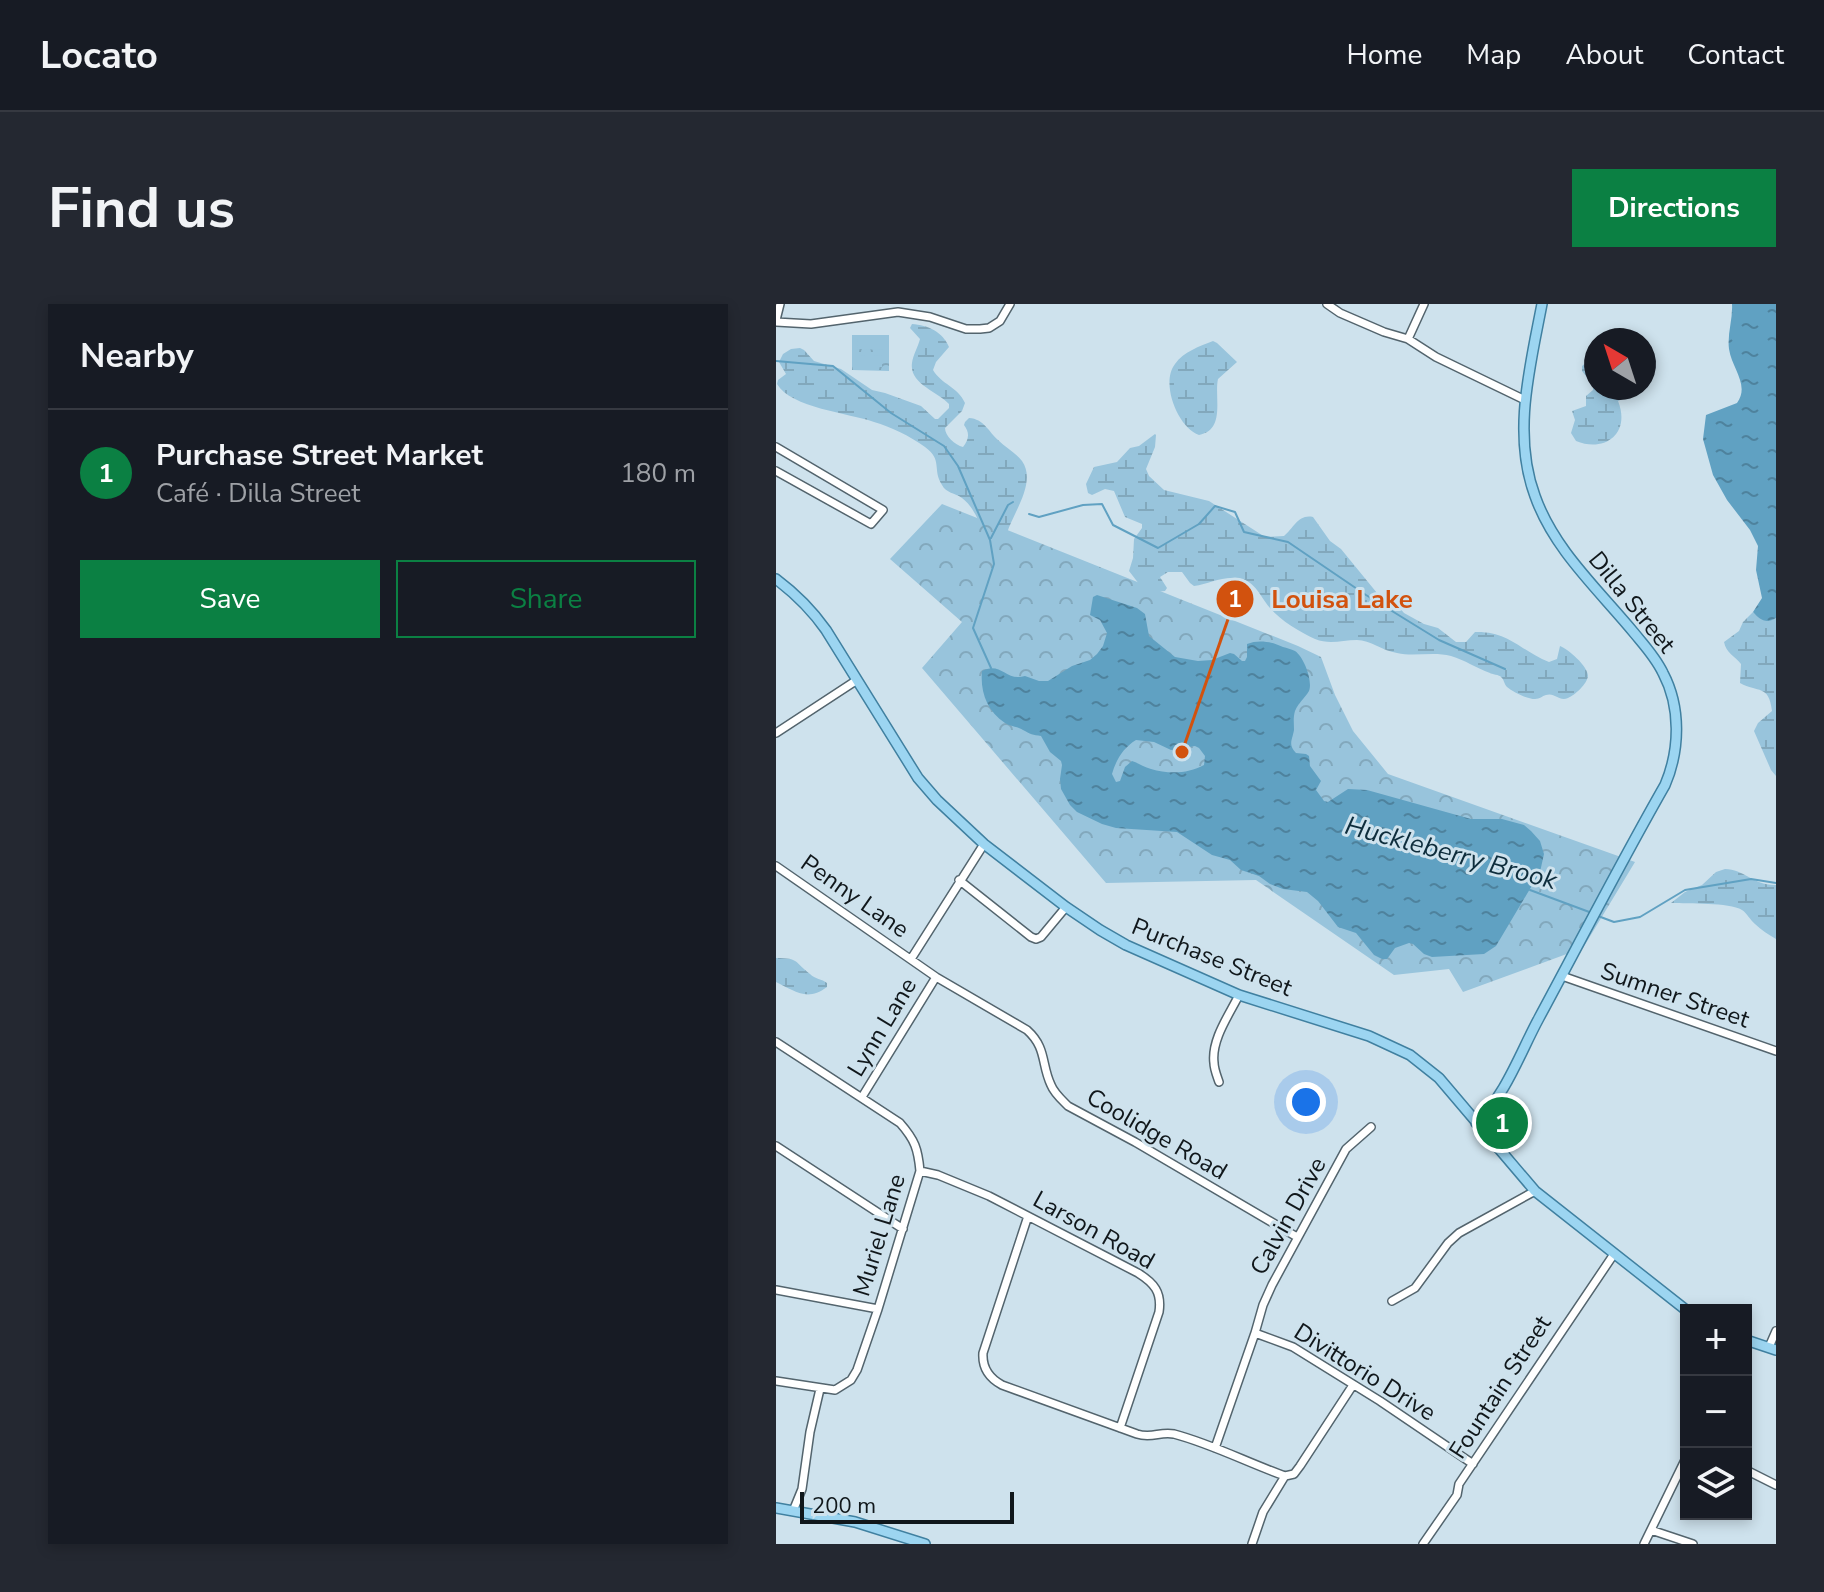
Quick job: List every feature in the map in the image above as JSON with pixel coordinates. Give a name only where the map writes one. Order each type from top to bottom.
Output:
[{"type":"main road","name":"Dilla Street","points":[[1476,1123],[1492,1106],[1508,1078],[1670,773],[1677,735],[1674,702],[1663,672],[1650,651],[1574,563],[1543,517],[1534,495],[1526,466],[1525,400],[1542,304]]},
{"type":"main road","name":"Purchase Street","points":[[776,579],[812,610],[918,778],[984,844],[1066,907],[1126,945],[1239,995],[1369,1036],[1410,1055],[1439,1078],[1535,1191],[1680,1305]]},
{"type":"main road","points":[[1752,1342],[1772,1348]]},
{"type":"main road","points":[[776,1508],[855,1522],[925,1544]]},
{"type":"street","points":[[780,304],[776,321],[811,324],[898,312],[930,317],[973,330],[995,324],[1010,304]]},
{"type":"street","points":[[1327,304],[1340,313],[1408,339],[1436,357],[1525,400]]},
{"type":"street","points":[[1408,339],[1424,304]]},
{"type":"street","points":[[776,447],[883,510],[871,524],[776,471]]},
{"type":"street","points":[[776,733],[857,680]]},
{"type":"street","points":[[911,959],[984,844]]},
{"type":"street","name":"Penny Lane","points":[[776,866],[911,959]]},
{"type":"street","points":[[959,880],[1036,939],[1066,907]]},
{"type":"street","name":"Coolidge Road","points":[[911,959],[1031,1033],[1042,1051],[1051,1086],[1068,1106],[1297,1237]]},
{"type":"street","name":"Sumner Street","points":[[1562,976],[1776,1051]]},
{"type":"street","name":"Lynn Lane","points":[[862,1097],[936,977]]},
{"type":"street","points":[[1219,1082],[1214,1051],[1239,995]]},
{"type":"street","name":"Muriel Lane","points":[[776,1042],[900,1123],[912,1136],[918,1152],[920,1171],[857,1370],[851,1380],[835,1390],[820,1389]]},
{"type":"street","name":"Calvin Drive","points":[[1255,1333],[1267,1295],[1346,1149],[1371,1127]]},
{"type":"street","points":[[776,1146],[903,1229]]},
{"type":"street","name":"Larson Road","points":[[920,1171],[954,1181],[1028,1216],[1152,1283],[1159,1293],[1159,1312],[1120,1428]]},
{"type":"street","points":[[1392,1301],[1415,1288],[1459,1233],[1535,1191]]},
{"type":"street","points":[[1028,1216],[982,1358],[991,1378],[1002,1385],[1148,1437],[1171,1433],[1285,1476],[1294,1474],[1300,1466],[1353,1385]]},
{"type":"street","name":"Fountain Street","points":[[1423,1544],[1457,1495],[1459,1484],[1522,1387],[1614,1254]]},
{"type":"street","points":[[776,1290],[878,1309]]},
{"type":"street","points":[[1772,1348],[1776,1331]]},
{"type":"street","name":"Divittorio Drive","points":[[1215,1448],[1255,1333],[1293,1347],[1473,1464]]},
{"type":"street","points":[[776,1381],[820,1389],[802,1489],[793,1511]]},
{"type":"street","points":[[1644,1544],[1680,1470]]},
{"type":"street","points":[[1752,1473],[1776,1485]]},
{"type":"street","points":[[1252,1544],[1263,1512],[1285,1476]]},
{"type":"street","points":[[1651,1530],[1693,1544]]},
{"type":"green space","points":[[912,324],[934,330],[949,347],[933,370],[965,403],[962,411],[945,428],[949,437],[963,447],[968,436],[965,422],[969,418],[978,421],[1020,458],[1026,469],[1025,488],[1007,533],[985,535],[970,506],[944,488],[934,456],[919,443],[880,424],[807,404],[784,392],[777,384],[786,374],[779,362],[783,354],[800,348],[814,361],[841,369],[872,390],[921,406],[938,419],[949,404],[919,382],[912,370],[920,339],[910,328]]},
{"type":"green space","points":[[852,335],[889,335],[889,371],[852,370]]},
{"type":"green space","points":[[858,338],[883,338],[883,350],[857,349]]},
{"type":"green space","points":[[1213,341],[1237,362],[1218,379],[1216,420],[1213,427],[1199,435],[1184,424],[1178,414],[1169,382],[1175,364],[1182,356]]},
{"type":"green space","points":[[857,355],[882,356],[882,367],[857,367]]},
{"type":"green space","points":[[1586,400],[1620,400],[1621,422],[1613,438],[1597,444],[1576,441],[1571,433],[1575,420],[1572,411],[1586,406]]},
{"type":"green space","points":[[1155,434],[1155,447],[1146,469],[1164,490],[1209,501],[1265,537],[1284,536],[1300,520],[1313,517],[1330,541],[1341,549],[1377,593],[1404,613],[1438,628],[1456,642],[1466,642],[1475,632],[1497,635],[1549,662],[1557,659],[1560,646],[1585,668],[1588,676],[1585,682],[1568,698],[1549,694],[1532,699],[1510,689],[1500,676],[1451,656],[1397,653],[1362,640],[1320,641],[1297,630],[1280,617],[1256,588],[1242,579],[1224,579],[1194,586],[1182,572],[1168,572],[1160,577],[1167,588],[1165,591],[1146,593],[1129,571],[1134,539],[1142,524],[1125,517],[1114,491],[1105,489],[1092,495],[1088,493],[1086,484],[1094,467],[1117,462],[1130,448],[1139,446]]},
{"type":"green space","points":[[942,504],[1321,657],[1353,731],[1388,774],[1635,862],[1583,948],[1463,992],[1449,969],[1394,975],[1256,880],[1106,883],[922,668],[962,622],[890,559]]},
{"type":"green space","points":[[1753,612],[1763,620],[1776,618],[1776,776],[1754,731],[1772,711],[1771,702],[1762,691],[1740,683],[1741,664],[1724,642],[1739,631]]},
{"type":"green space","points":[[1725,869],[1761,883],[1776,885],[1776,939],[1736,907],[1671,903]]},
{"type":"green space","points":[[776,958],[796,962],[812,976],[827,983],[827,987],[807,994],[776,982]]},
{"type":"water","points":[[1732,304],[1776,304],[1776,618],[1769,621],[1753,612],[1762,598],[1756,570],[1758,546],[1713,475],[1703,439],[1706,415],[1737,403],[1741,396],[1741,383],[1729,349]]},
{"type":"water","points":[[1097,595],[1137,608],[1145,614],[1149,636],[1175,657],[1212,660],[1230,653],[1245,661],[1247,644],[1256,642],[1295,651],[1309,676],[1310,687],[1295,711],[1291,745],[1296,753],[1309,756],[1310,766],[1321,781],[1316,790],[1324,801],[1328,802],[1348,789],[1367,790],[1471,819],[1502,819],[1524,825],[1531,831],[1540,841],[1544,854],[1540,872],[1496,946],[1484,954],[1432,957],[1409,943],[1395,948],[1387,959],[1382,959],[1374,955],[1356,933],[1338,927],[1307,892],[1270,884],[1259,876],[1241,870],[1230,860],[1212,855],[1177,832],[1116,828],[1077,812],[1061,789],[1061,761],[1050,752],[1041,736],[1007,724],[994,713],[984,694],[982,671],[994,668],[1013,676],[1048,681],[1072,666],[1090,660],[1103,646],[1107,633],[1100,620],[1090,615],[1093,597]],"holes":[[[1136,740],[1154,742],[1171,750],[1195,746],[1205,756],[1204,765],[1185,772],[1171,772],[1151,769],[1132,761],[1125,767],[1120,781],[1116,782],[1112,774],[1127,747]]]},
{"type":"waterway","name":"Huckleberry Brook","points":[[776,361],[833,366],[891,413],[944,446],[958,466],[990,540],[994,564],[973,628],[991,668]]},
{"type":"waterway","points":[[991,538],[1008,505],[1013,502]]},
{"type":"waterway","points":[[1029,514],[1039,517],[1083,505],[1102,504],[1113,525],[1158,548],[1199,524],[1215,506],[1235,512],[1244,532],[1288,542],[1439,640],[1505,669]]},
{"type":"waterway","name":"Huckleberry Brook","points":[[1598,916],[1614,922],[1640,917],[1685,890],[1751,879],[1776,883]]},
{"type":"waterway","name":"Huckleberry Brook","points":[[1530,890],[1592,913]]},
{"type":"place","name":"Louisa Lake","points":[[1182,752]]},
{"type":"place","name":"Purchase Street Market","points":[[1502,1123]]}]
